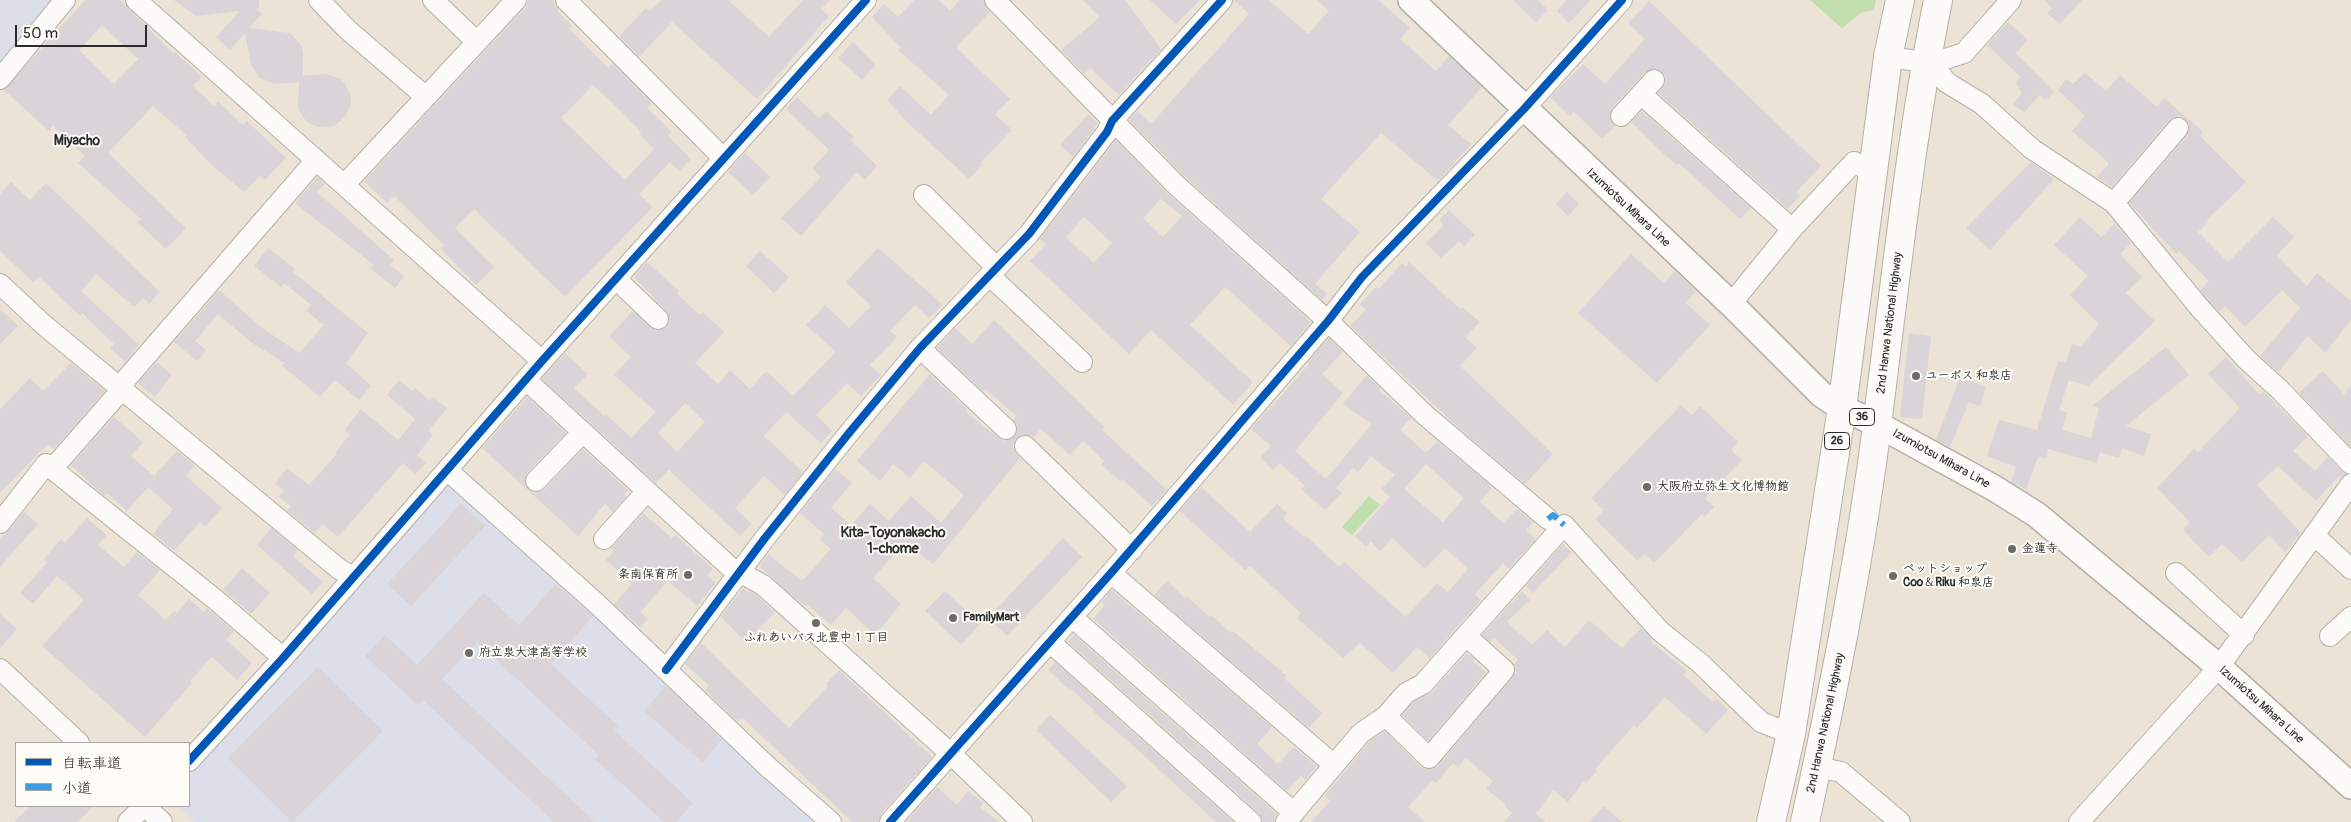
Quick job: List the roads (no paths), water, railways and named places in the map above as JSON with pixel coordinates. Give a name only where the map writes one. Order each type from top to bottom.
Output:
[{"type":"highway","name":"26","points":[[1771,822],[1791,734],[1842,408],[1888,57],[1900,0]]},
{"type":"highway","name":"2nd Hanwa National Highway","points":[[1805,822],[1839,661],[1877,424],[1908,180],[1930,63],[1938,0]]},
{"type":"main road","name":"Izumiotsu Mihara Line","points":[[1411,0],[1730,304],[1821,394],[1842,408],[1877,424],[2037,515],[2219,667],[2351,786]]},
{"type":"street","points":[[0,79],[65,0]]},
{"type":"street","points":[[136,0],[542,361]]},
{"type":"street","points":[[319,0],[348,30],[426,96]]},
{"type":"street","points":[[433,0],[477,42]]},
{"type":"street","points":[[345,184],[516,0]]},
{"type":"street","points":[[566,0],[724,159]]},
{"type":"street","points":[[190,760],[283,658],[542,361],[617,280],[866,0]]},
{"type":"street","points":[[995,0],[1176,186],[1328,320],[1425,415],[1548,519]]},
{"type":"street","points":[[666,670],[739,573],[849,433],[920,348],[1029,234],[1107,132],[1112,121],[1222,0]]},
{"type":"street","points":[[890,822],[1132,550],[1328,320],[1362,277],[1524,109],[1622,0]]},
{"type":"street","points":[[1888,57],[1930,63],[1964,52],[2011,0]]},
{"type":"street","points":[[1930,63],[1946,82],[1982,104],[2032,149],[2114,203],[2205,314],[2246,359],[2280,390],[2351,464]]},
{"type":"street","points":[[1621,116],[1648,87],[1699,157],[1792,229]]},
{"type":"street","points":[[2114,203],[2178,128]]},
{"type":"street","points":[[53,468],[118,395],[120,388],[316,160]]},
{"type":"street","points":[[1730,304],[1792,229],[1854,162],[1873,174]]},
{"type":"street","points":[[924,196],[994,272],[1044,338],[1082,362]]},
{"type":"street","points":[[617,280],[658,319]]},
{"type":"street","points":[[0,284],[44,325],[339,569],[353,577]]},
{"type":"street","points":[[920,348],[1006,429]]},
{"type":"street","points":[[526,380],[730,567],[764,585],[951,754],[1022,822]]},
{"type":"street","points":[[536,481],[583,432]]},
{"type":"street","points":[[1025,446],[1132,550]]},
{"type":"street","points":[[0,523],[46,464],[216,600],[283,658]]},
{"type":"street","points":[[447,470],[595,602],[768,767],[832,822]]},
{"type":"street","points":[[2080,822],[2219,667],[2244,635],[2351,484]]},
{"type":"street","points":[[604,539],[647,491]]},
{"type":"street","points":[[1072,617],[1290,817],[1361,733],[1386,716],[1406,693],[1423,684],[1564,524],[1660,631],[1700,663],[1761,722],[1791,734]]},
{"type":"street","points":[[2314,535],[2351,570]]},
{"type":"street","points":[[1112,573],[1334,765]]},
{"type":"street","points":[[2176,573],[2201,584],[2244,635]]},
{"type":"street","points":[[2330,636],[2351,617]]},
{"type":"street","points":[[1386,716],[1429,758],[1504,670],[1466,636]]},
{"type":"street","points":[[1050,642],[1251,822]]},
{"type":"street","points":[[0,669],[77,742]]},
{"type":"street","points":[[1817,767],[1841,772],[1900,822]]},
{"type":"street","points":[[128,822],[144,807]]},
{"type":"street","points":[[146,807],[162,822]]},
{"type":"place","name":"ユーポス 和泉店","points":[[1916,376]]},
{"type":"place","name":"大阪府立弥生文化博物館","points":[[1647,487]]},
{"type":"place","name":"金蓮寺","points":[[2012,549]]},
{"type":"place","name":"条南保育所","points":[[688,575]]},
{"type":"place","name":"ペットショップ Coo＆Riku 和泉店","points":[[1893,576]]},
{"type":"place","name":"FamilyMart","points":[[953,618]]},
{"type":"place","name":"ふれあいバス北豊中１丁目","points":[[816,623]]},
{"type":"place","name":"府立泉大津高等学校","points":[[469,653]]},
{"type":"district","name":"Miyacho","points":[[77,141]]},
{"type":"district","name":"Kita-Toyonakacho 1-chome","points":[[893,542]]}]
